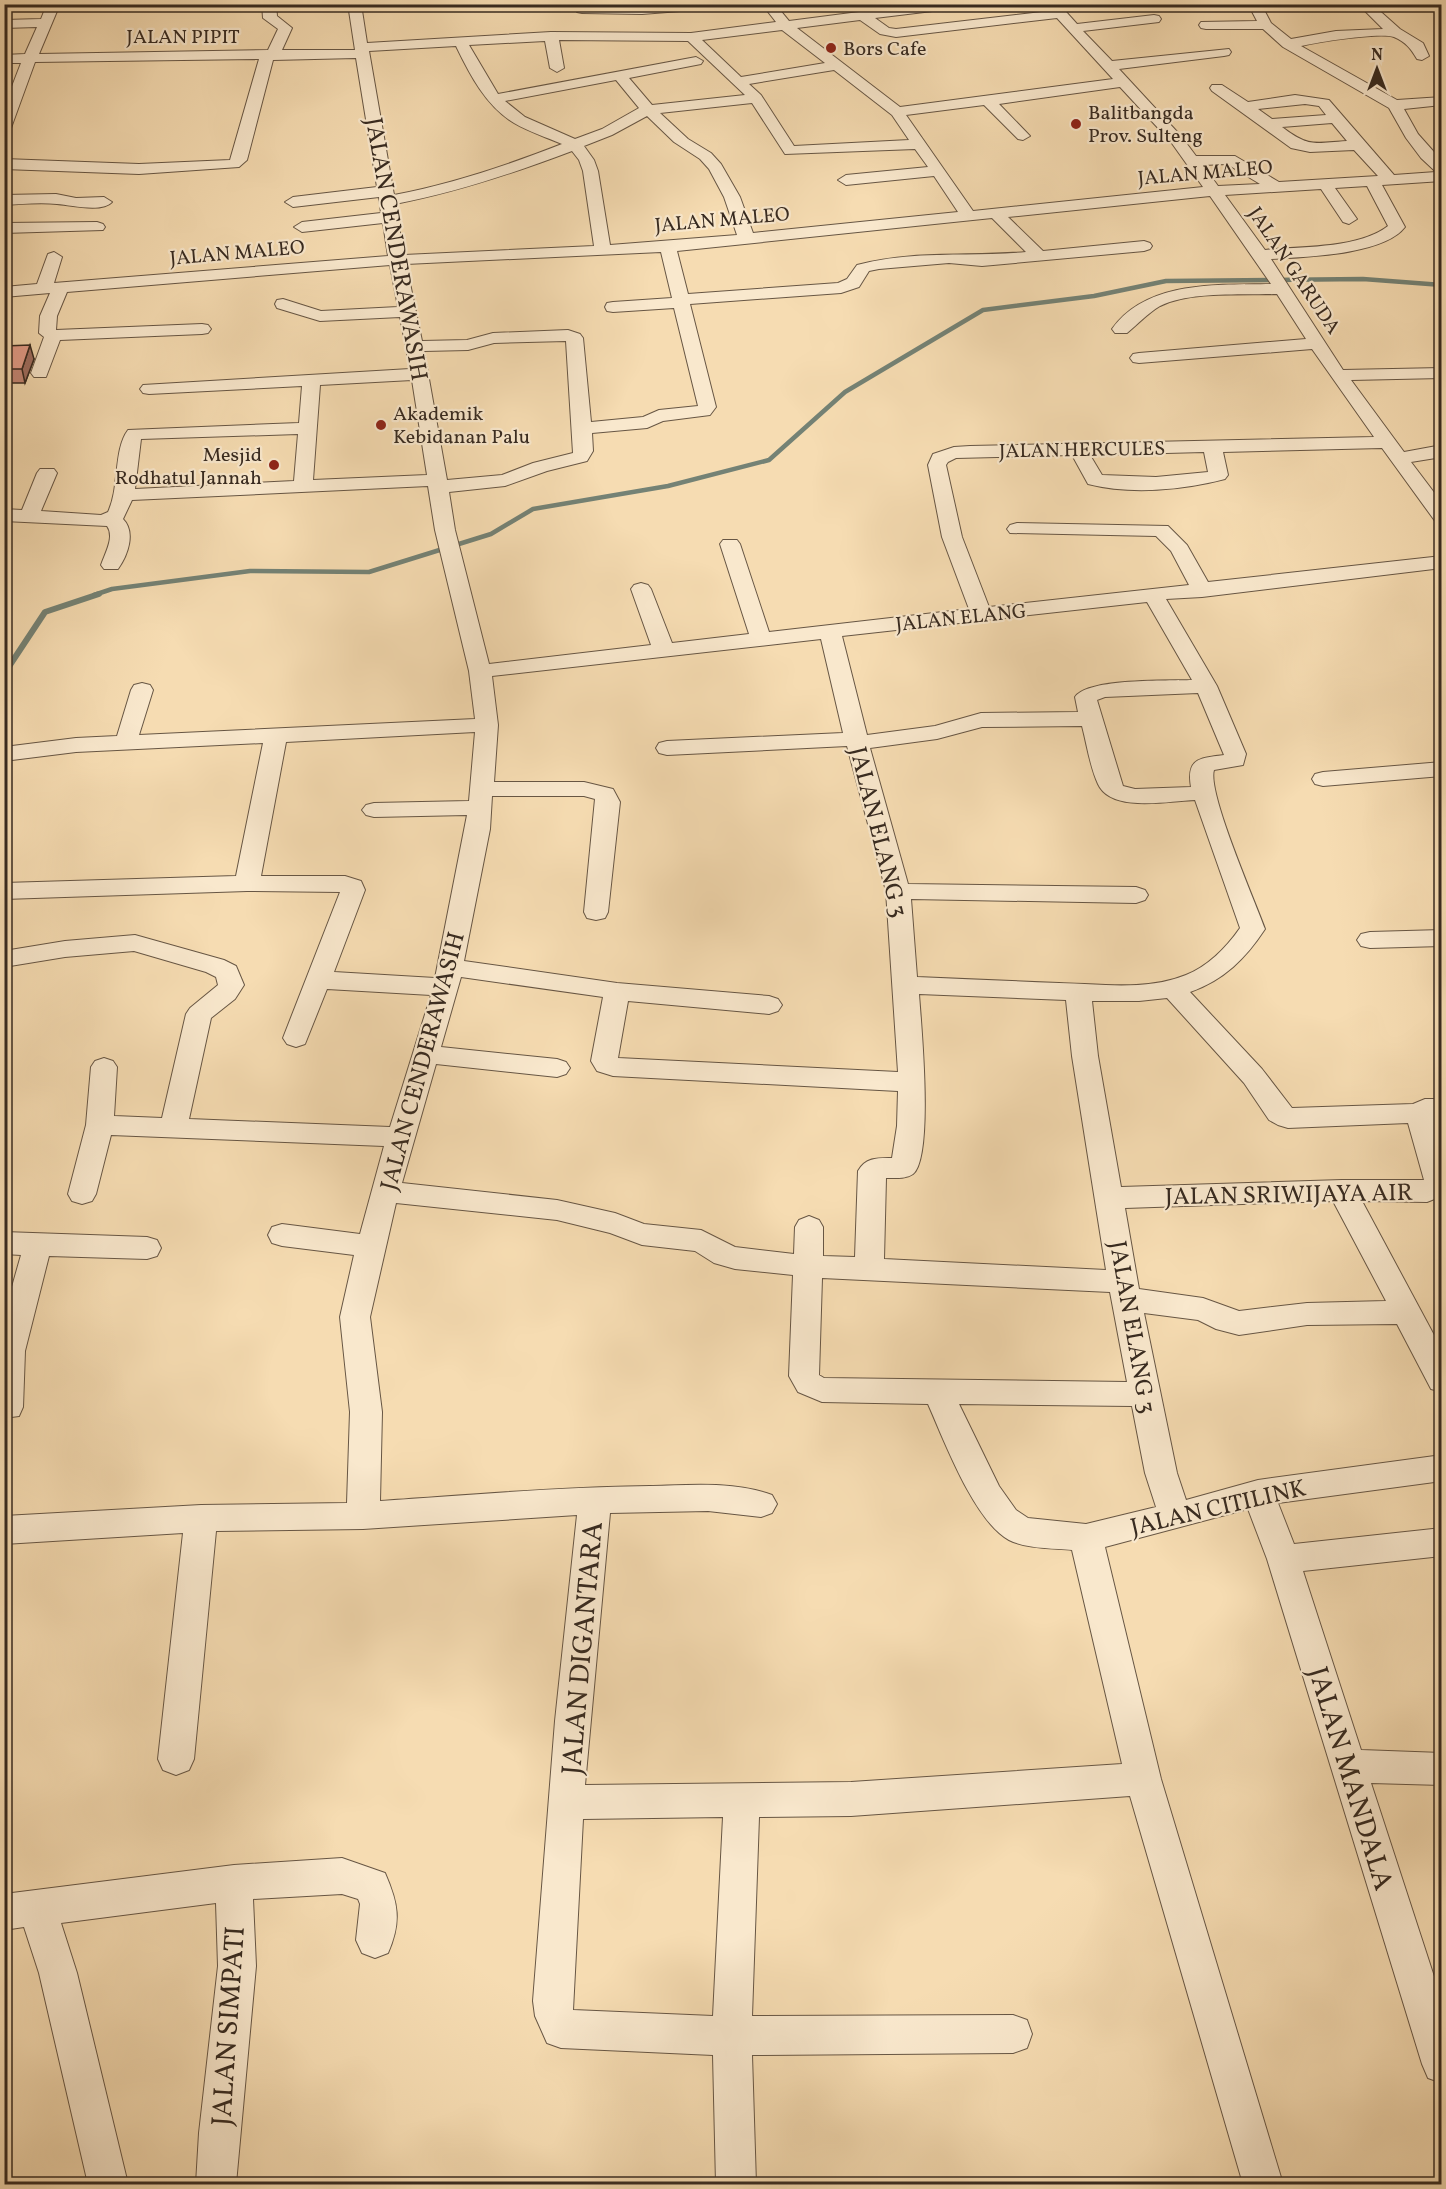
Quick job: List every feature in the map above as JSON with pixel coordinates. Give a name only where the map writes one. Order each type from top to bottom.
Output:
[{"type":"street","points":[[4,128],[11,92],[31,58],[54,4]]},
{"type":"street","points":[[4,164],[119,169],[232,164],[239,160],[270,56],[285,28],[271,20],[269,4]]},
{"type":"street","name":"JALAN CENDERAWASIH","points":[[354,4],[397,260],[420,374],[436,484],[480,671],[487,725],[481,798],[448,977],[371,1246],[355,1317],[366,1412],[363,1516]]},
{"type":"street","points":[[483,4],[523,4]]},
{"type":"street","points":[[577,4],[582,9],[718,4]]},
{"type":"street","points":[[768,4],[786,26],[897,112],[969,216]]},
{"type":"street","name":"JALAN PIPIT","points":[[4,60],[136,55],[270,56],[551,36],[654,38],[691,36],[862,15],[880,8],[957,4]]},
{"type":"street","points":[[1197,5],[1212,4]]},
{"type":"street","points":[[1254,4],[1266,25],[1288,44],[1395,105],[1439,178]]},
{"type":"street","points":[[1364,4],[1395,32],[1418,46],[1422,56]]},
{"type":"street","points":[[641,8],[654,38]]},
{"type":"street","points":[[862,15],[885,30],[896,33],[1055,9]]},
{"type":"street","name":"JALAN GARUDA","points":[[1055,9],[1163,123],[1192,161],[1260,255],[1338,375],[1442,517]]},
{"type":"street","points":[[1074,28],[1154,19]]},
{"type":"street","points":[[4,24],[45,23]]},
{"type":"street","points":[[1206,25],[1266,25]]},
{"type":"street","points":[[1288,44],[1336,35],[1395,32]]},
{"type":"street","points":[[551,36],[557,68]]},
{"type":"street","points":[[691,36],[756,98],[786,149],[803,152],[920,144]]},
{"type":"street","points":[[461,42],[472,67],[494,99],[514,117],[573,146],[582,153],[591,172],[603,250]]},
{"type":"street","points":[[1109,66],[1224,52]]},
{"type":"street","points":[[494,99],[696,61]]},
{"type":"street","points":[[740,81],[839,65]]},
{"type":"street","points":[[619,75],[647,110],[679,140],[711,161],[740,214],[746,238]]},
{"type":"street","points":[[897,112],[1124,82]]},
{"type":"street","points":[[1217,88],[1246,107],[1289,141],[1304,147],[1358,145]]},
{"type":"street","points":[[302,227],[467,184],[573,146],[607,132],[647,110],[756,98]]},
{"type":"street","points":[[1246,107],[1300,99],[1324,103],[1390,180]]},
{"type":"street","points":[[987,100],[1023,136]]},
{"type":"street","points":[[1395,105],[1442,101]]},
{"type":"street","points":[[1269,124],[1337,118]]},
{"type":"street","points":[[1192,161],[1230,159],[1276,187]]},
{"type":"street","points":[[846,180],[938,171]]},
{"type":"street","name":"JALAN MALEO","points":[[4,292],[397,260],[668,247],[1214,190],[1439,178]]},
{"type":"street","points":[[1260,255],[1316,251],[1376,238],[1395,231],[1397,227],[1372,181]]},
{"type":"street","points":[[1325,184],[1349,219]]},
{"type":"street","points":[[4,200],[56,199],[76,203],[104,202]]},
{"type":"street","points":[[293,202],[388,203]]},
{"type":"street","points":[[997,214],[1039,256]]},
{"type":"street","points":[[4,228],[97,227]]},
{"type":"street","points":[[613,308],[841,288],[853,283],[863,268],[878,264],[949,258],[982,261],[1144,246]]},
{"type":"street","points":[[582,428],[647,422],[659,416],[704,411],[707,407],[668,247]]},
{"type":"street","points":[[54,257],[55,299],[46,328],[48,333],[202,329]]},
{"type":"street","points":[[1120,329],[1163,299],[1277,281]]},
{"type":"street","points":[[284,304],[320,316],[407,312]]},
{"type":"street","points":[[40,373],[53,334]]},
{"type":"street","points":[[124,495],[303,486],[436,484],[505,480],[540,467],[580,457],[584,452],[575,342],[572,336],[492,338],[468,345],[414,346]]},
{"type":"street","points":[[1139,358],[1317,343]]},
{"type":"street","points":[[1338,375],[1442,373]]},
{"type":"street","points":[[149,388],[420,374]]},
{"type":"street","points":[[303,486],[311,381]]},
{"type":"street","points":[[165,432],[170,387]]},
{"type":"street","points":[[4,515],[112,519],[117,516],[124,495],[132,435],[306,428]]},
{"type":"street","name":"JALAN HERCULES","points":[[981,614],[952,537],[937,465],[940,458],[954,453],[970,452],[1387,442]]},
{"type":"street","points":[[1078,450],[1095,480],[1119,482],[1186,480],[1218,475],[1213,447]]},
{"type":"street","points":[[1399,458],[1442,451]]},
{"type":"street","points":[[29,517],[47,473]]},
{"type":"street","points":[[111,565],[121,537],[120,527],[112,519]]},
{"type":"street","points":[[1017,529],[1161,530],[1169,535],[1202,591]]},
{"type":"street","points":[[730,544],[745,585],[760,640]]},
{"type":"street","name":"JALAN ELANG","points":[[480,671],[1442,562]]},
{"type":"street","points":[[640,589],[664,651]]},
{"type":"street","points":[[906,985],[1141,994],[1174,990],[1203,979],[1230,958],[1253,928],[1203,793],[1201,769],[1207,764],[1236,758],[1206,686],[1154,596]]},
{"type":"street","name":"JALAN ELANG 3","points":[[830,632],[898,891],[906,985],[911,1082],[909,1143],[904,1167],[876,1168],[872,1171],[869,1269]]},
{"type":"street","points":[[1203,793],[1135,796],[1119,794],[1110,785],[1086,697],[1095,692],[1206,686]]},
{"type":"street","points":[[126,742],[142,690]]},
{"type":"street","points":[[667,748],[857,741],[937,732],[981,720],[1091,719]]},
{"type":"street","points":[[4,754],[76,745],[487,725]]},
{"type":"street","points":[[247,883],[276,735]]},
{"type":"street","points":[[1323,778],[1439,775]]},
{"type":"street","points":[[374,810],[584,789],[605,794],[608,802],[596,912]]},
{"type":"street","points":[[4,891],[247,883],[352,886],[296,1038]]},
{"type":"street","points":[[898,891],[1136,895]]},
{"type":"street","points":[[1371,940],[1442,938]]},
{"type":"street","points":[[4,959],[94,946],[135,943],[215,966],[227,972],[231,985],[226,993],[199,1014],[174,1127]]},
{"type":"street","points":[[318,980],[448,977],[770,1005]]},
{"type":"street","points":[[1174,990],[1253,1076],[1279,1113],[1288,1118],[1430,1111]]},
{"type":"street","points":[[617,991],[604,1061],[606,1065],[703,1073],[911,1082]]},
{"type":"street","name":"JALAN ELANG 3","points":[[1078,992],[1085,1056],[1144,1394],[1161,1473],[1175,1516]]},
{"type":"street","points":[[426,1054],[557,1068]]},
{"type":"street","points":[[82,1194],[100,1125],[105,1067]]},
{"type":"street","name":"JALAN SRIWIJAYA AIR","points":[[1110,1198],[1342,1190],[1427,1192],[1439,1184],[1430,1111]]},
{"type":"street","points":[[100,1125],[401,1137]]},
{"type":"street","points":[[1342,1190],[1442,1380]]},
{"type":"street","points":[[386,1192],[557,1210],[597,1219],[642,1234],[701,1241],[724,1255],[735,1258],[807,1266],[1125,1290],[1203,1309],[1227,1321],[1239,1323],[1307,1314],[1406,1312]]},
{"type":"street","points":[[809,1227],[804,1376],[806,1382],[822,1390],[1144,1394]]},
{"type":"street","points":[[282,1235],[371,1246]]},
{"type":"street","points":[[4,1243],[147,1248]]},
{"type":"street","points":[[8,1407],[10,1351],[38,1244]]},
{"type":"street","name":"JALAN CITILINK","points":[[938,1391],[987,1495],[1005,1520],[1022,1532],[1086,1538],[1258,1493],[1441,1469]]},
{"type":"street","name":"JALAN MANDALA","points":[[1258,1493],[1284,1559],[1442,2064]]},
{"type":"street","points":[[595,1500],[708,1498],[761,1504]]},
{"type":"street","name":"JALAN DIGANTARA","points":[[4,1530],[201,1518],[363,1516],[595,1500],[572,1721],[552,2001],[554,2016],[561,2029],[732,2036]]},
{"type":"street","points":[[176,1759],[201,1518]]},
{"type":"street","points":[[1086,1538],[1143,1779],[1263,2184]]},
{"type":"street","points":[[1284,1559],[1442,1542]]},
{"type":"street","points":[[1348,1766],[1442,1769]]},
{"type":"street","points":[[567,1803],[851,1799],[1143,1779]]},
{"type":"street","points":[[736,2184],[732,2036],[742,1801]]},
{"type":"street","points":[[108,2184],[58,1973],[20,1910],[234,1883],[342,1876],[372,1885],[379,1904],[375,1940]]},
{"type":"street","name":"JALAN SIMPATI","points":[[216,2184],[219,2133],[237,1966],[234,1883]]},
{"type":"street","points":[[732,2036],[1013,2034]]},
{"type":"building","points":[[30,345],[22,369],[4,369],[4,346]]},
{"type":"waterway","points":[[94,595],[112,589],[250,571],[369,572],[491,534],[533,509],[668,486],[769,460],[845,392],[983,310],[1094,296],[1166,281],[1363,279],[1442,285]]},
{"type":"waterway","points":[[4,674],[45,612],[99,594]]},
{"type":"place","name":"Bors Cafe","points":[[831,48]]},
{"type":"place","name":"Balitbangda Prov. Sulteng","points":[[1076,124]]},
{"type":"place","name":"Akademik Kebidanan Palu","points":[[381,425]]},
{"type":"place","name":"Mesjid Rodhatul Jannah","points":[[274,465]]}]
